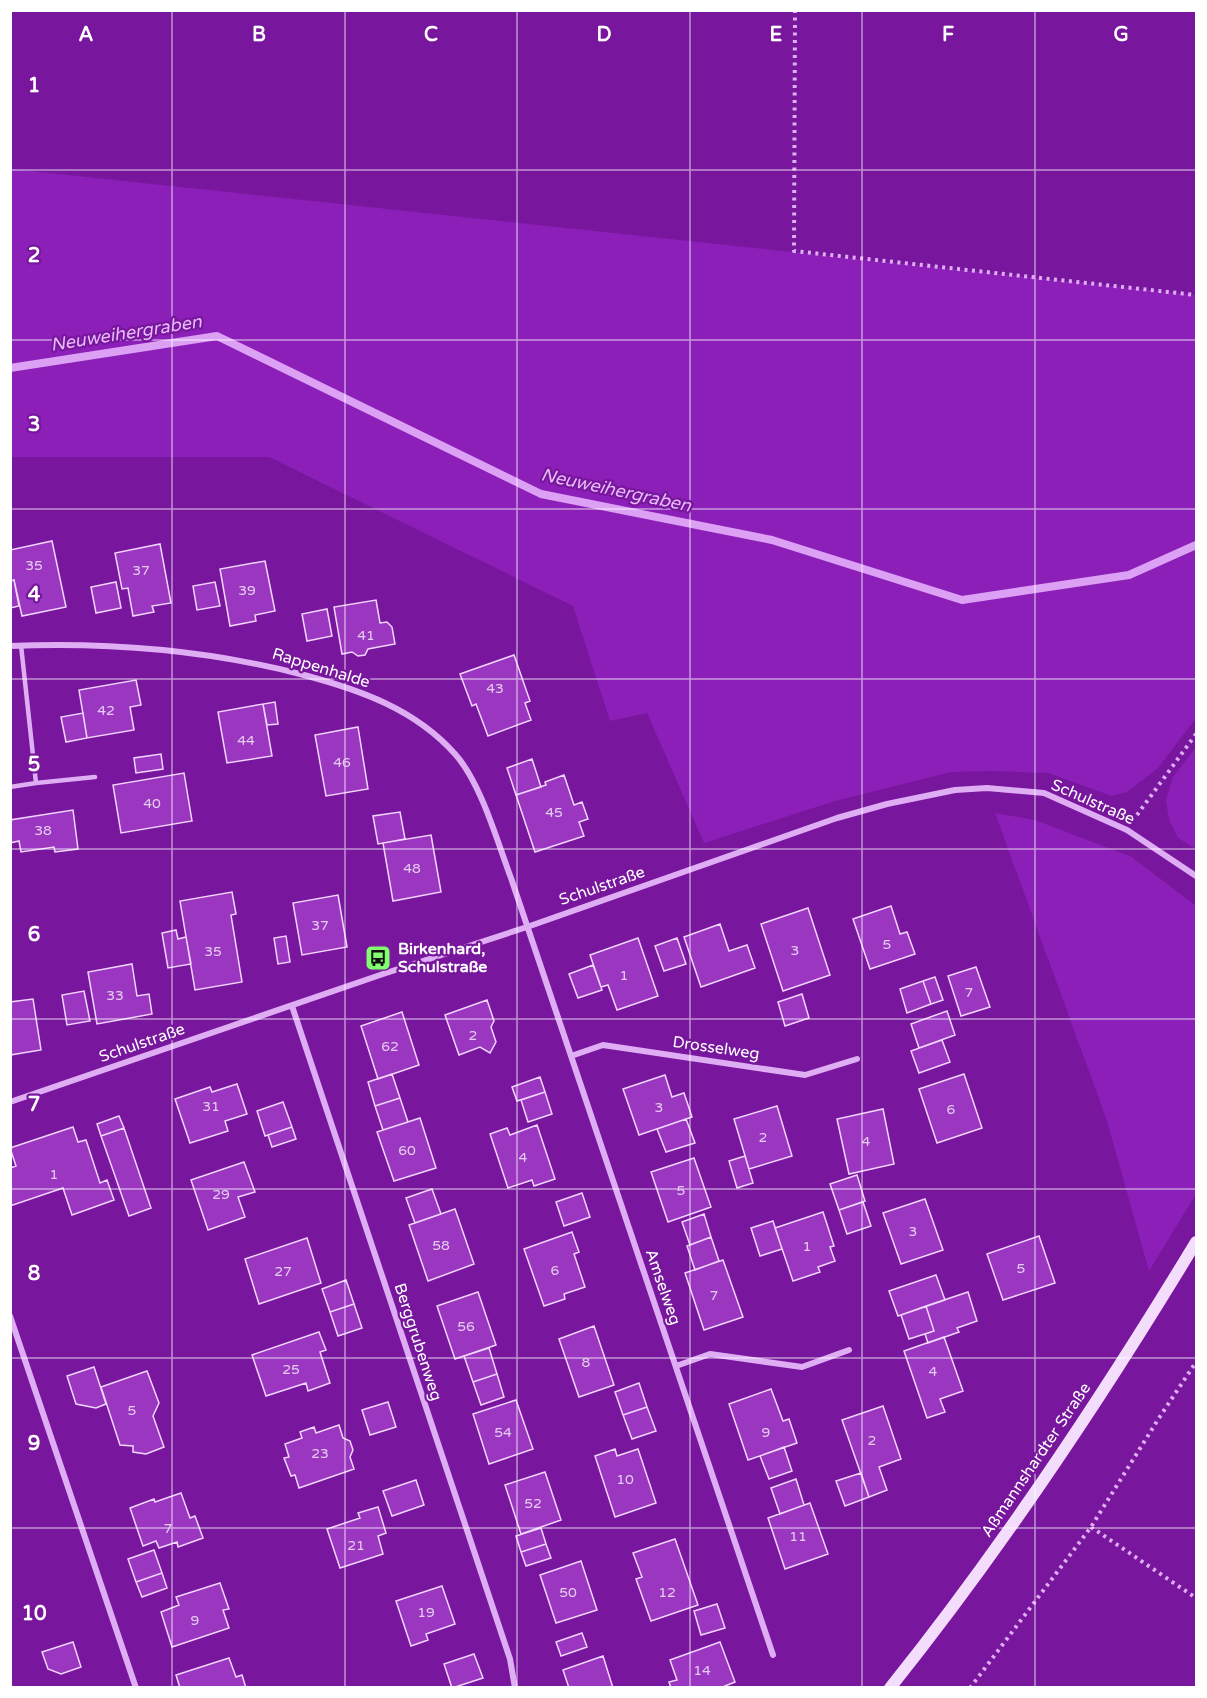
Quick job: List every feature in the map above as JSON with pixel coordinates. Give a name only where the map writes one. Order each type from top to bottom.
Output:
[{"type":"main road","name":"Aßmannshardter Straße","points":[[890,1688],[1009,1531],[1197,1242]]},
{"type":"street","name":"Rappenhalde","points":[[10,646],[58,644],[220,656],[259,663],[345,686],[392,705],[440,738],[457,756],[472,778],[511,878],[527,927]]},
{"type":"street","name":"Schulstraße","points":[[10,1102],[527,927],[837,818],[887,804],[955,790],[987,788],[1044,793],[1127,830],[1197,876]]},
{"type":"street","name":"Amselweg","points":[[527,927],[772,1656]]},
{"type":"street","name":"Berggrubenweg","points":[[292,1006],[510,1659],[515,1688]]},
{"type":"street","name":"Drosselweg","points":[[571,1056],[603,1045],[805,1075],[857,1059]]},
{"type":"street","points":[[10,1316],[136,1688]]},
{"type":"street","points":[[676,1366],[710,1354],[802,1367],[849,1350]]},
{"type":"lane","points":[[21,645],[36,783]]},
{"type":"lane","points":[[10,787],[95,777]]},
{"type":"path","points":[[795,10],[794,251],[1197,295]]},
{"type":"path","points":[[1127,830],[1197,734]]},
{"type":"path","points":[[970,1688],[1091,1527],[1197,1362]]},
{"type":"path","points":[[1091,1527],[1197,1598]]},
{"type":"shaded area","points":[[11,169],[1196,295],[1196,718],[1158,768],[1127,792],[1112,796],[1048,773],[951,772],[832,802],[704,843],[647,713],[610,721],[573,606],[269,457],[11,457]]},
{"type":"shaded area","points":[[1196,747],[1196,849],[1178,838],[1169,820],[1166,800],[1173,777]]},
{"type":"shaded area","points":[[995,813],[1035,820],[1132,857],[1196,906],[1196,1194],[1149,1271],[1107,1121]]},
{"type":"building","points":[[52,541],[66,607],[22,616],[14,580],[10,581],[10,550]]},
{"type":"building","points":[[160,544],[171,603],[152,606],[154,612],[133,616],[128,588],[122,589],[115,553]]},
{"type":"building","points":[[265,561],[275,611],[255,615],[256,621],[230,626],[220,569]]},
{"type":"building","points":[[14,580],[19,606],[10,608],[10,581]]},
{"type":"building","points":[[116,582],[121,608],[96,613],[91,587]]},
{"type":"building","points":[[215,582],[220,606],[197,610],[193,586]]},
{"type":"building","points":[[376,600],[380,623],[387,622],[392,627],[395,644],[368,649],[365,655],[358,656],[352,652],[342,654],[334,607]]},
{"type":"building","points":[[327,609],[332,636],[307,641],[302,614]]},
{"type":"building","points":[[514,655],[530,701],[525,703],[531,720],[488,736],[476,704],[472,706],[460,674]]},
{"type":"building","points":[[136,680],[141,705],[130,707],[134,730],[87,738],[79,690]]},
{"type":"building","points":[[275,702],[278,724],[267,725],[263,704]]},
{"type":"building","points":[[263,704],[272,756],[227,763],[218,712]]},
{"type":"building","points":[[83,713],[87,738],[66,742],[61,717]]},
{"type":"building","points":[[358,727],[368,789],[326,796],[315,735]]},
{"type":"building","points":[[161,754],[163,769],[136,773],[134,758]]},
{"type":"building","points":[[532,759],[541,787],[516,795],[507,768]]},
{"type":"building","points":[[184,773],[192,821],[121,833],[113,785]]},
{"type":"building","points":[[564,775],[574,805],[582,802],[588,819],[579,822],[584,836],[535,852],[516,795],[546,785],[545,782]]},
{"type":"building","points":[[73,810],[78,849],[55,852],[54,847],[21,852],[19,841],[10,843],[10,820]]},
{"type":"building","points":[[400,812],[405,839],[378,844],[373,816]]},
{"type":"building","points":[[431,835],[441,892],[393,901],[383,843]]},
{"type":"building","points":[[232,892],[236,914],[231,915],[242,982],[195,990],[180,901]]},
{"type":"building","points":[[338,895],[347,947],[302,955],[293,903]]},
{"type":"building","points":[[891,906],[900,934],[907,932],[915,954],[870,969],[853,919]]},
{"type":"building","points":[[808,908],[830,975],[783,991],[761,924]]},
{"type":"building","points":[[720,924],[729,951],[747,945],[755,968],[701,987],[684,937]]},
{"type":"building","points":[[176,930],[178,939],[186,937],[191,964],[168,968],[162,933]]},
{"type":"building","points":[[286,936],[290,962],[278,964],[274,938]]},
{"type":"building","points":[[638,938],[658,996],[617,1010],[608,985],[601,987],[590,955]]},
{"type":"building","points":[[677,938],[686,964],[664,971],[655,946]]},
{"type":"building","points":[[132,964],[137,996],[149,994],[152,1014],[97,1024],[88,972]]},
{"type":"building","points":[[593,965],[602,990],[578,998],[569,974]]},
{"type":"building","points":[[976,967],[990,1007],[961,1016],[948,976]]},
{"type":"building","points":[[935,977],[943,1000],[931,1004],[923,981]]},
{"type":"building","points":[[923,981],[931,1004],[907,1013],[900,989]]},
{"type":"building","points":[[84,991],[90,1021],[67,1025],[62,995]]},
{"type":"building","points":[[802,994],[809,1018],[785,1026],[778,1002]]},
{"type":"building","points":[[33,999],[41,1050],[10,1055],[10,1002]]},
{"type":"building","points":[[487,1000],[494,1021],[491,1027],[496,1042],[490,1053],[480,1047],[459,1055],[445,1015]]},
{"type":"building","points":[[947,1011],[955,1035],[919,1048],[911,1024]]},
{"type":"building","points":[[402,1012],[419,1065],[378,1079],[361,1026]]},
{"type":"building","points":[[942,1040],[950,1062],[919,1073],[911,1051]]},
{"type":"building","points":[[392,1074],[400,1098],[375,1106],[368,1082]]},
{"type":"building","points":[[964,1074],[982,1128],[937,1143],[919,1089]]},
{"type":"building","points":[[665,1075],[672,1097],[684,1093],[692,1117],[639,1135],[623,1089]]},
{"type":"building","points":[[540,1077],[545,1092],[517,1101],[512,1087]]},
{"type":"building","points":[[237,1084],[247,1114],[225,1121],[228,1131],[190,1143],[175,1099],[210,1087],[212,1092]]},
{"type":"building","points":[[545,1092],[552,1114],[528,1122],[521,1100]]},
{"type":"building","points":[[400,1098],[408,1122],[383,1130],[375,1106]]},
{"type":"building","points":[[283,1102],[292,1127],[265,1136],[257,1111]]},
{"type":"building","points":[[777,1106],[792,1156],[749,1169],[734,1119]]},
{"type":"building","points":[[883,1109],[894,1164],[849,1174],[837,1119]]},
{"type":"building","points":[[119,1116],[124,1128],[101,1136],[97,1124]]},
{"type":"building","points":[[420,1118],[436,1168],[394,1181],[377,1132]]},
{"type":"building","points":[[686,1119],[695,1143],[666,1152],[657,1129]]},
{"type":"building","points":[[537,1125],[555,1179],[534,1186],[532,1180],[508,1188],[490,1134],[507,1128],[510,1135]]},
{"type":"building","points":[[73,1127],[78,1142],[86,1140],[100,1183],[107,1180],[114,1200],[72,1215],[63,1188],[10,1206],[10,1168],[16,1166],[10,1148]]},
{"type":"building","points":[[292,1127],[296,1139],[272,1147],[268,1135]]},
{"type":"building","points":[[124,1128],[151,1208],[129,1216],[101,1136]]},
{"type":"building","points":[[745,1156],[753,1183],[737,1188],[729,1161]]},
{"type":"building","points":[[694,1158],[711,1207],[668,1222],[651,1172]]},
{"type":"building","points":[[244,1162],[255,1192],[238,1197],[245,1217],[208,1230],[191,1180]]},
{"type":"building","points":[[857,1175],[865,1201],[839,1210],[830,1184]]},
{"type":"building","points":[[432,1189],[441,1214],[415,1223],[406,1198]]},
{"type":"building","points":[[582,1193],[590,1217],[564,1226],[556,1202]]},
{"type":"building","points":[[925,1199],[943,1250],[901,1264],[883,1213]]},
{"type":"building","points":[[863,1202],[871,1226],[847,1234],[839,1210]]},
{"type":"building","points":[[455,1209],[474,1264],[428,1281],[409,1225]]},
{"type":"building","points":[[823,1212],[834,1246],[830,1247],[835,1261],[818,1267],[820,1272],[793,1281],[775,1228]]},
{"type":"building","points":[[704,1214],[711,1237],[690,1245],[682,1222]]},
{"type":"building","points":[[773,1221],[782,1249],[760,1256],[751,1228]]},
{"type":"building","points":[[572,1232],[579,1252],[574,1254],[585,1287],[564,1294],[565,1299],[544,1306],[524,1249]]},
{"type":"building","points":[[1039,1236],[1055,1283],[1003,1300],[987,1254]]},
{"type":"building","points":[[711,1237],[719,1261],[695,1270],[687,1246]]},
{"type":"building","points":[[307,1238],[321,1283],[259,1304],[245,1259]]},
{"type":"building","points":[[723,1260],[743,1317],[704,1330],[685,1273]]},
{"type":"building","points":[[936,1275],[945,1300],[898,1316],[889,1291]]},
{"type":"building","points":[[346,1280],[354,1304],[330,1312],[322,1289]]},
{"type":"building","points":[[478,1292],[496,1345],[455,1359],[437,1306]]},
{"type":"building","points":[[968,1292],[977,1321],[957,1328],[959,1332],[928,1343],[925,1334],[934,1331],[926,1306]]},
{"type":"building","points":[[354,1304],[362,1328],[338,1336],[330,1312]]},
{"type":"building","points":[[926,1306],[934,1331],[909,1339],[901,1315]]},
{"type":"building","points":[[594,1326],[614,1385],[579,1397],[559,1339]]},
{"type":"building","points":[[319,1332],[326,1350],[320,1352],[330,1383],[308,1391],[306,1383],[266,1396],[252,1355]]},
{"type":"building","points":[[944,1337],[963,1391],[940,1399],[945,1412],[927,1418],[904,1351]]},
{"type":"building","points":[[489,1348],[497,1374],[473,1382],[464,1356]]},
{"type":"building","points":[[94,1367],[106,1404],[96,1408],[76,1404],[67,1376]]},
{"type":"building","points":[[147,1371],[159,1403],[153,1416],[164,1447],[146,1454],[133,1452],[133,1446],[120,1445],[101,1387]]},
{"type":"building","points":[[497,1374],[504,1397],[481,1405],[473,1382]]},
{"type":"building","points":[[639,1383],[647,1407],[623,1415],[615,1392]]},
{"type":"building","points":[[771,1389],[783,1421],[789,1419],[797,1443],[748,1460],[729,1404]]},
{"type":"building","points":[[516,1400],[533,1449],[489,1464],[473,1414]]},
{"type":"building","points":[[388,1402],[396,1427],[370,1435],[362,1410]]},
{"type":"building","points":[[883,1406],[901,1459],[879,1467],[887,1490],[869,1497],[842,1420]]},
{"type":"building","points":[[647,1407],[656,1431],[632,1439],[623,1415]]},
{"type":"building","points":[[339,1425],[343,1438],[350,1441],[353,1450],[350,1457],[354,1469],[299,1488],[295,1475],[291,1476],[284,1458],[289,1457],[285,1444],[302,1438],[300,1432],[314,1427],[316,1433]]},
{"type":"building","points":[[784,1447],[792,1471],[769,1479],[760,1456]]},
{"type":"building","points":[[615,1449],[617,1456],[638,1449],[656,1503],[615,1517],[595,1456]]},
{"type":"building","points":[[545,1472],[561,1520],[521,1534],[505,1485]]},
{"type":"building","points":[[861,1473],[869,1497],[845,1506],[836,1481]]},
{"type":"building","points":[[796,1479],[804,1505],[780,1514],[771,1488]]},
{"type":"building","points":[[416,1480],[424,1505],[392,1516],[383,1491]]},
{"type":"building","points":[[181,1493],[190,1518],[195,1516],[203,1538],[178,1547],[177,1542],[159,1548],[156,1541],[143,1546],[130,1508],[154,1499],[155,1502]]},
{"type":"building","points":[[810,1503],[828,1554],[785,1569],[768,1518]]},
{"type":"building","points":[[378,1507],[386,1533],[378,1536],[383,1554],[340,1568],[327,1529],[360,1518],[358,1513]]},
{"type":"building","points":[[541,1528],[546,1544],[521,1552],[516,1536]]},
{"type":"building","points":[[675,1539],[698,1605],[651,1621],[636,1579],[642,1577],[633,1553]]},
{"type":"building","points":[[546,1544],[551,1558],[526,1566],[521,1552]]},
{"type":"building","points":[[154,1550],[162,1573],[136,1582],[128,1559]]},
{"type":"building","points":[[581,1561],[597,1610],[556,1623],[540,1575]]},
{"type":"building","points":[[162,1573],[167,1588],[142,1597],[136,1582]]},
{"type":"building","points":[[220,1583],[229,1609],[223,1610],[229,1628],[172,1647],[161,1612],[179,1605],[176,1597]]},
{"type":"building","points":[[442,1586],[455,1624],[426,1634],[428,1640],[411,1646],[396,1601]]},
{"type":"building","points":[[717,1604],[725,1628],[701,1635],[694,1611]]},
{"type":"building","points":[[582,1633],[587,1647],[561,1656],[556,1642]]},
{"type":"building","points":[[73,1642],[81,1667],[61,1674],[48,1669],[42,1652]]},
{"type":"building","points":[[720,1642],[735,1682],[720,1688],[671,1688],[669,1682],[677,1680],[670,1660]]},
{"type":"building","points":[[474,1654],[483,1678],[452,1688],[444,1664]]},
{"type":"building","points":[[603,1656],[613,1688],[569,1688],[563,1670]]},
{"type":"building","points":[[229,1658],[236,1677],[242,1675],[246,1688],[180,1688],[176,1675]]},
{"type":"waterway","name":"Neuweihergraben","points":[[10,368],[217,336],[541,494],[772,540],[962,600],[1129,575],[1196,545]]},
{"type":"place","name":"Birkenhard, Schulstraße","points":[[378,958]]}]
